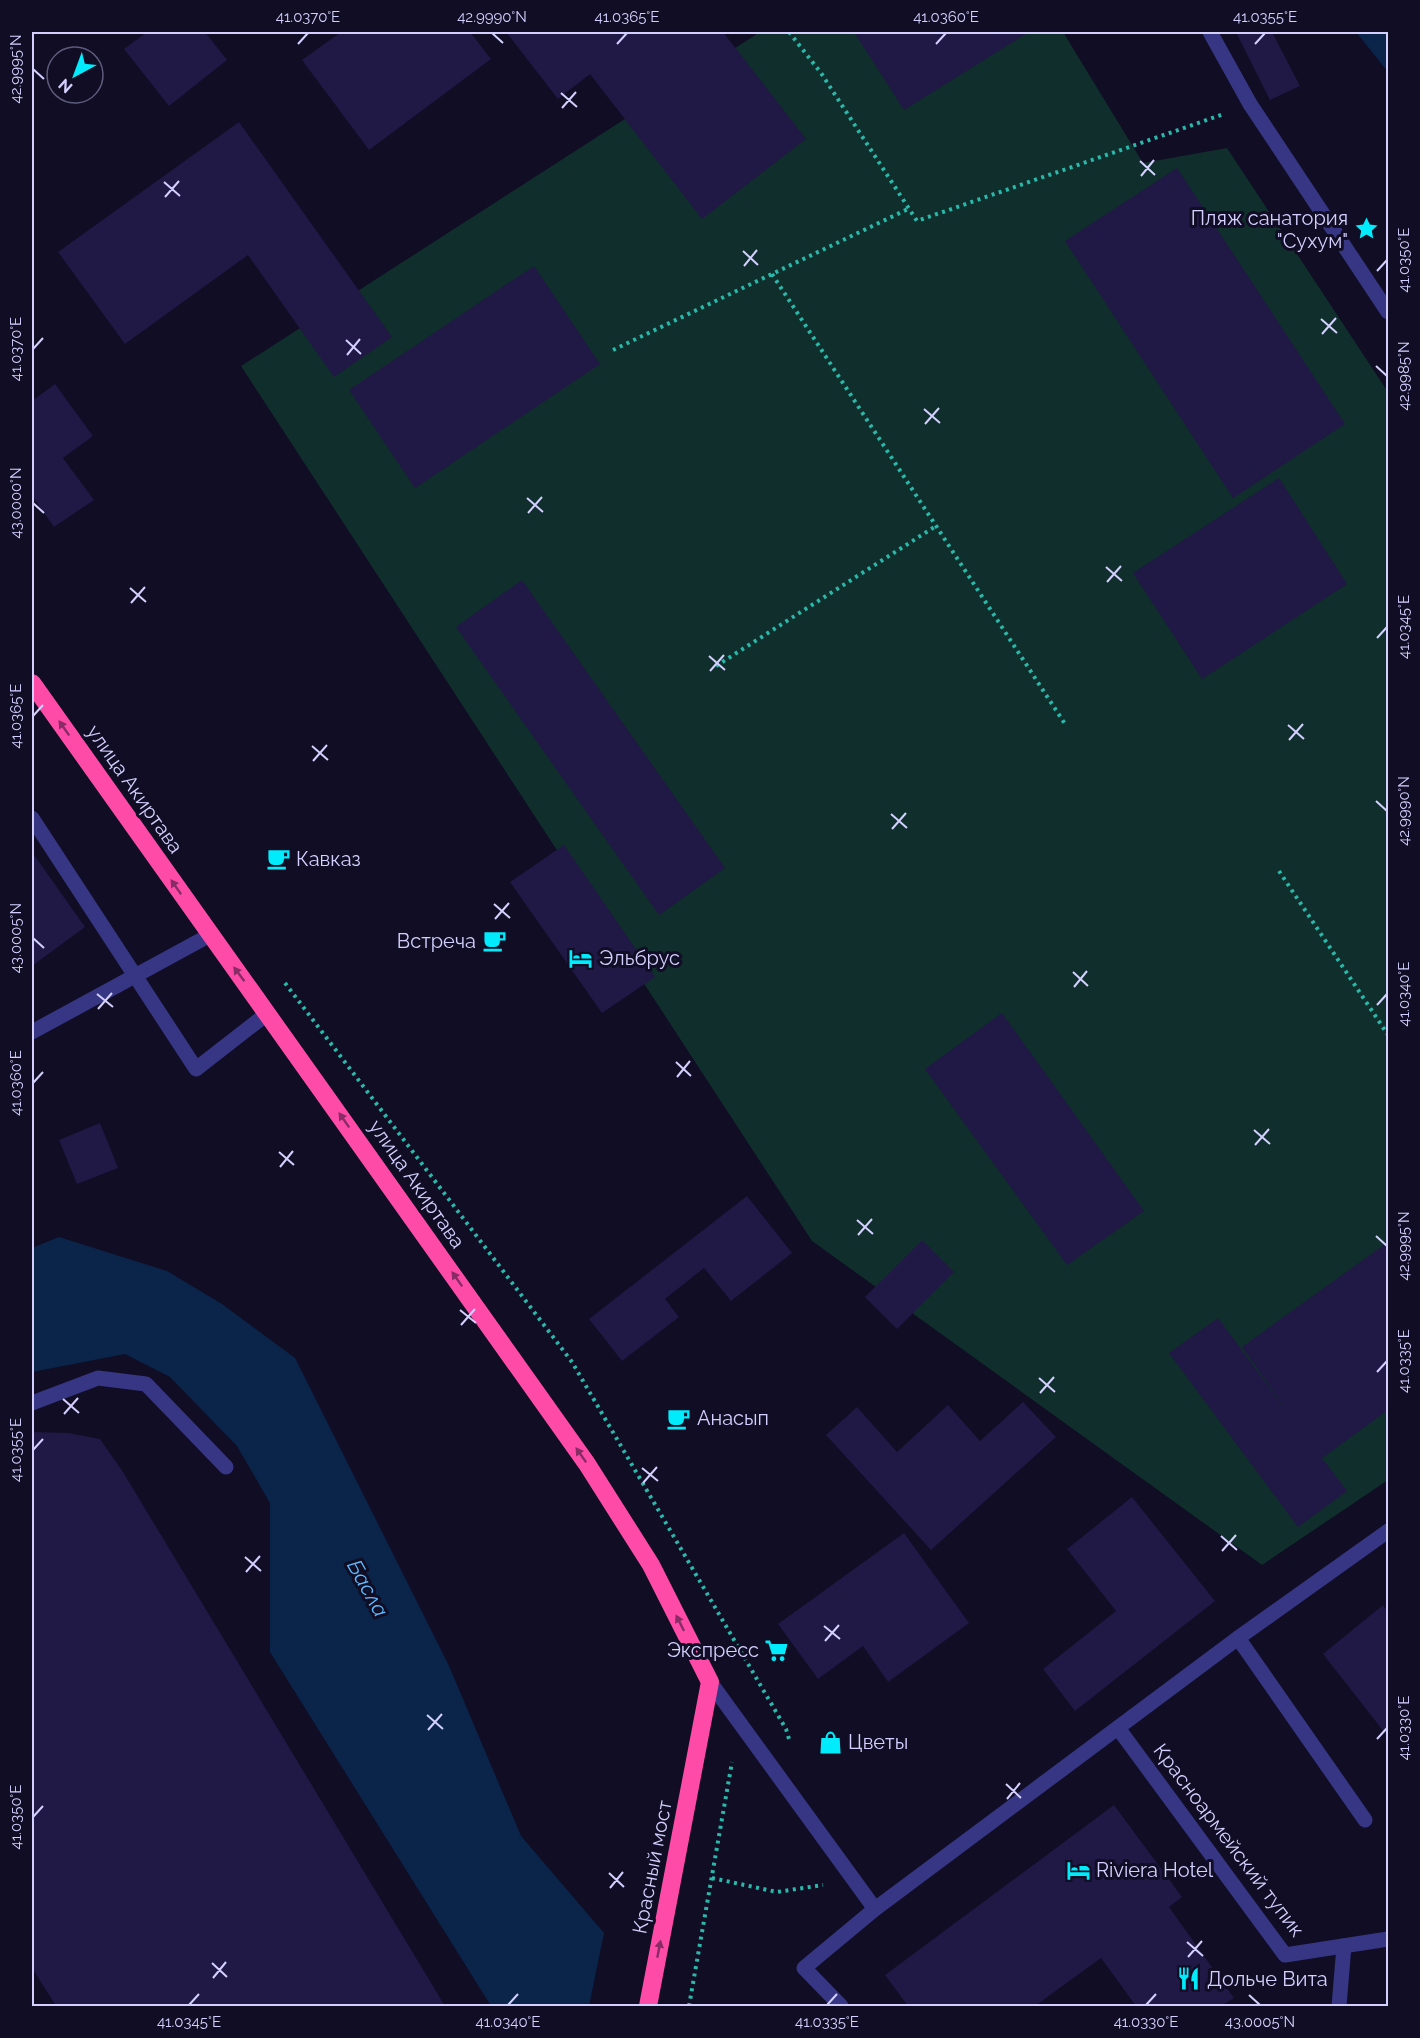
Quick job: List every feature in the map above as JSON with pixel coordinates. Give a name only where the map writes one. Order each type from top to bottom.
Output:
[{"type":"highway","name":"улица Акиртава","points":[[32,683],[587,1464],[651,1565],[710,1682]]},
{"type":"highway","name":"Красный мост","points":[[648,2007],[710,1682]]},
{"type":"street","points":[[1209,32],[1250,104],[1389,312]]},
{"type":"street","points":[[32,818],[196,1069],[268,1013]]},
{"type":"street","points":[[32,1032],[210,935]]},
{"type":"street","points":[[32,1403],[98,1378],[146,1384],[226,1467]]},
{"type":"street","points":[[841,2007],[804,1968],[875,1910],[1238,1638],[1389,1531]]},
{"type":"street","points":[[1238,1638],[1365,1820]]},
{"type":"street","points":[[710,1682],[875,1910]]},
{"type":"street","name":"Красноармейский тупик","points":[[1118,1728],[1285,1955],[1389,1939]]},
{"type":"street","points":[[1339,2007],[1344,1946]]},
{"type":"path","points":[[789,32],[821,74],[917,221],[1250,104]]},
{"type":"path","points":[[613,350],[908,209]]},
{"type":"path","points":[[772,274],[1065,724]]},
{"type":"path","points":[[716,666],[936,526]]},
{"type":"path","points":[[1279,871],[1389,1035]]},
{"type":"path","points":[[689,2007],[730,1775]]},
{"type":"path","points":[[712,1878],[777,1892],[854,1880]]},
{"type":"green space","points":[[760,32],[1063,32],[1143,163],[1227,148],[1388,392],[1388,1480],[1262,1565],[812,1241],[241,366]]},
{"type":"water","points":[[1356,32],[1388,32],[1388,72]]},
{"type":"water","name":"Басла","points":[[59,1237],[167,1271],[222,1304],[295,1358],[449,1666],[521,1836],[604,1933],[589,2006],[491,2006],[270,1652],[270,1503],[237,1446],[170,1377],[125,1354],[32,1372],[32,1248]]},
{"type":"building","points":[[147,32],[205,32],[227,60],[169,106],[124,49]]},
{"type":"building","points":[[341,32],[470,32],[491,59],[369,150],[302,60]]},
{"type":"building","points":[[506,32],[723,32],[806,139],[702,219],[590,74],[558,99]]},
{"type":"building","points":[[854,32],[1029,32],[904,110]]},
{"type":"building","points":[[1236,32],[1272,32],[1300,86],[1270,100]]},
{"type":"building","points":[[239,122],[392,337],[334,377],[248,255],[125,344],[58,252]]},
{"type":"building","points":[[1177,168],[1345,424],[1233,498],[1065,241]]},
{"type":"building","points":[[534,266],[600,364],[415,488],[349,390]]},
{"type":"building","points":[[55,384],[93,436],[63,458],[94,500],[54,527],[32,496],[32,401]]},
{"type":"building","points":[[1279,478],[1347,584],[1202,679],[1133,573]]},
{"type":"building","points":[[522,580],[725,868],[659,915],[456,627]]},
{"type":"building","points":[[564,845],[655,977],[602,1013],[510,882]]},
{"type":"building","points":[[32,852],[85,927],[32,966]]},
{"type":"building","points":[[1002,1013],[1144,1211],[1067,1265],[925,1069]]},
{"type":"building","points":[[100,1123],[118,1168],[77,1184],[59,1140]]},
{"type":"building","points":[[747,1196],[792,1253],[731,1301],[704,1268],[665,1299],[679,1317],[622,1361],[589,1319]]},
{"type":"building","points":[[922,1240],[954,1272],[897,1329],[865,1297]]},
{"type":"building","points":[[1388,1242],[1388,1410],[1322,1458],[1347,1491],[1298,1527],[1169,1353],[1218,1318],[1292,1418],[1242,1347]]},
{"type":"building","points":[[1023,1402],[1056,1437],[931,1550],[826,1435],[857,1407],[897,1452],[948,1405],[980,1441]]},
{"type":"building","points":[[32,1432],[68,1433],[100,1439],[123,1472],[445,2006],[56,2006],[32,1968]]},
{"type":"building","points":[[1132,1497],[1215,1601],[1075,1711],[1043,1669],[1116,1611],[1067,1549]]},
{"type":"building","points":[[904,1533],[969,1623],[888,1682],[863,1646],[818,1679],[778,1624]]},
{"type":"building","points":[[1383,1605],[1388,1612],[1388,1737],[1323,1654]]},
{"type":"building","points":[[1114,1805],[1182,1897],[1169,1907],[1234,1998],[1221,2006],[1136,2006],[1101,1958],[1035,2006],[908,2006],[885,1975]]},
{"type":"place","name":"Пляж санатория \"Сухум\"","points":[[1366,229]]},
{"type":"place","name":"Кавказ","points":[[278,859]]},
{"type":"place","name":"Встреча","points":[[494,941]]},
{"type":"place","name":"Эльбрус","points":[[581,958]]},
{"type":"place","name":"Анасып","points":[[679,1418]]},
{"type":"place","name":"Экспресс","points":[[777,1650]]},
{"type":"place","name":"Цветы","points":[[830,1742]]},
{"type":"place","name":"Riviera Hotel","points":[[1078,1870]]},
{"type":"place","name":"Дольче Вита","points":[[1189,1979]]}]
